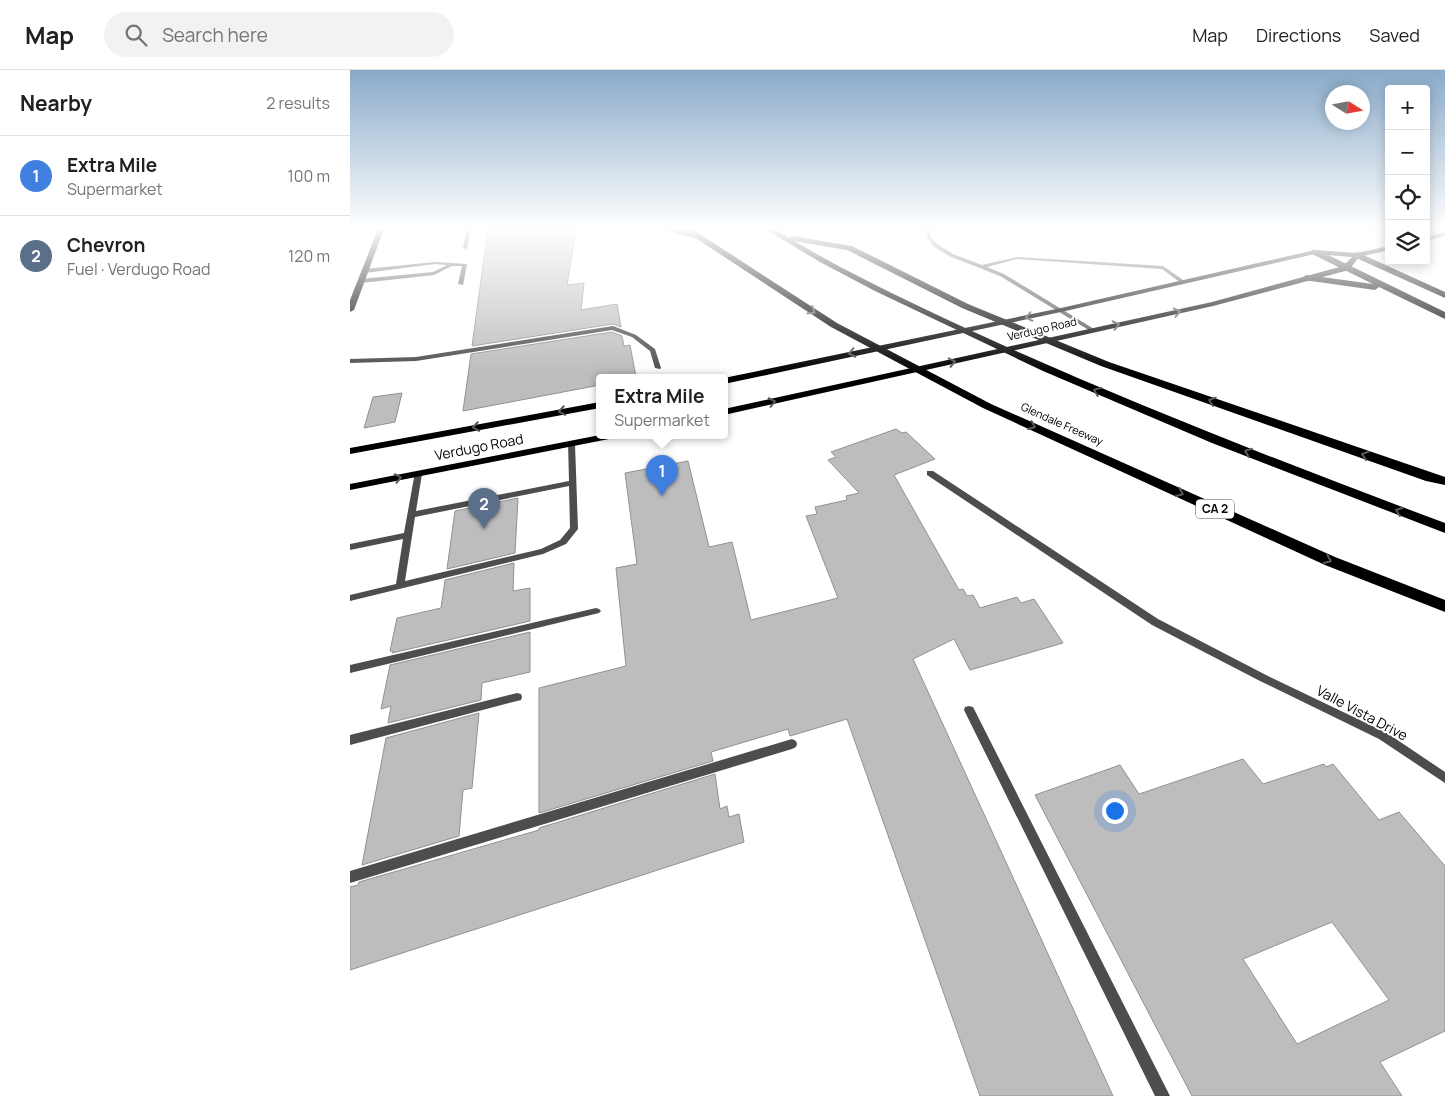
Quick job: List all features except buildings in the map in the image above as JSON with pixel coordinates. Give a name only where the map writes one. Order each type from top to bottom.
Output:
[{"type":"highway","name":"Glendale Freeway","points":[[759,277],[834,325],[987,406],[1330,561],[1445,606]]},
{"type":"highway","points":[[858,277],[920,310],[1063,377],[1322,482],[1445,528]]},
{"type":"highway","points":[[907,277],[965,306],[1105,364],[1431,478],[1445,481]]},
{"type":"highway","points":[[1364,277],[1445,316]]},
{"type":"highway","points":[[1406,277],[1445,295]]},
{"type":"highway","points":[[1307,278],[1388,289]]},
{"type":"main road","points":[[350,310],[363,277]]},
{"type":"main road","name":"Verdugo Road","points":[[728,380],[1061,310],[1206,277]]},
{"type":"main road","name":"Verdugo Road","points":[[728,411],[1213,304],[1311,277]]},
{"type":"main road","points":[[350,282],[361,281]]},
{"type":"main road","name":"Verdugo Road","points":[[350,450],[596,406]]},
{"type":"main road","name":"Verdugo Road","points":[[350,487],[596,439]]},
{"type":"street","points":[[361,281],[394,277]]},
{"type":"street","points":[[461,284],[462,277]]},
{"type":"street","points":[[1005,277],[1092,330]]},
{"type":"street","points":[[1176,277],[1183,282]]},
{"type":"street","points":[[350,598],[543,551],[563,542],[574,528],[570,444]]},
{"type":"street","points":[[400,586],[418,474]]},
{"type":"street","points":[[412,515],[572,483]]},
{"type":"street","points":[[350,547],[408,535]]},
{"type":"street","points":[[350,669],[596,611]]},
{"type":"street","name":"Valle Vista Drive","points":[[1263,678],[1382,736],[1445,778]]},
{"type":"street","points":[[350,740],[517,697]]},
{"type":"street","points":[[969,710],[1163,1096]]},
{"type":"street","points":[[350,877],[792,744]]},
{"type":"lane","points":[[350,361],[416,359],[613,328],[634,336],[653,350],[658,368]]},
{"type":"lane","points":[[930,473],[1155,622],[1263,678]]},
{"type":"place","name":"Extra Mile","points":[[662,496]]},
{"type":"place","name":"Chevron","points":[[484,529]]}]
